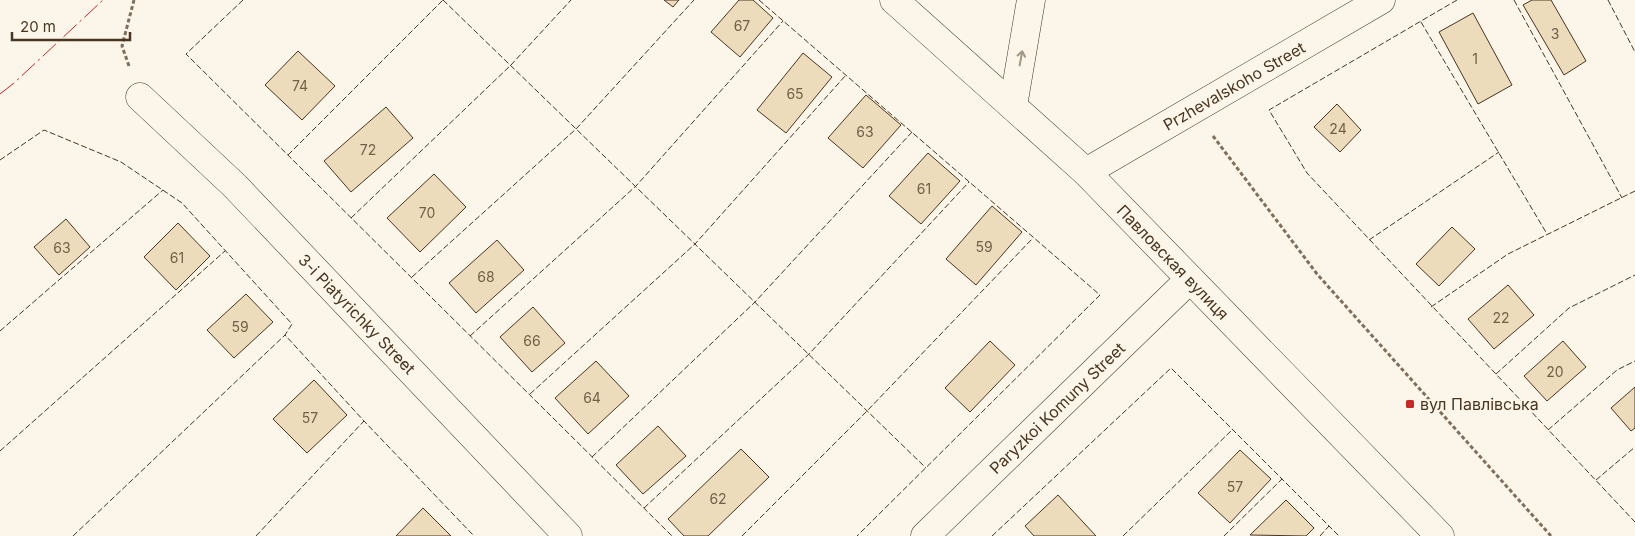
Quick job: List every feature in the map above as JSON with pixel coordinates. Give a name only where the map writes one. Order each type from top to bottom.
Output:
[{"type":"street","name":"Павловская вулиця","points":[[894,0],[1086,172],[1440,536]]},
{"type":"street","points":[[1012,106],[1031,0]]},
{"type":"street","name":"Przhevalskoho Street","points":[[1086,172],[1381,0]]},
{"type":"street","name":"3-i Piatyrichky Street","points":[[140,97],[236,186],[568,536]]},
{"type":"street","name":"Paryzkoi Komuny Street","points":[[925,536],[1190,279]]},
{"type":"path","points":[[134,0],[122,46],[140,97]]},
{"type":"path","points":[[1193,110],[1317,274],[1551,536]]},
{"type":"building","points":[[664,0],[679,0],[673,7]]},
{"type":"building","points":[[739,0],[753,0],[773,18],[740,57],[711,32]]},
{"type":"building","points":[[1532,0],[1551,0],[1586,61],[1564,75],[1523,5]]},
{"type":"building","points":[[1473,13],[1512,85],[1478,104],[1439,32]]},
{"type":"building","points":[[298,51],[335,86],[302,120],[265,85]]},
{"type":"building","points":[[803,53],[832,77],[786,133],[757,110]]},
{"type":"building","points":[[866,95],[901,125],[863,168],[828,138]]},
{"type":"building","points":[[1337,104],[1361,130],[1340,152],[1314,127]]},
{"type":"building","points":[[386,107],[413,138],[351,192],[324,161]]},
{"type":"building","points":[[928,153],[960,181],[921,224],[889,196]]},
{"type":"building","points":[[434,174],[466,207],[420,252],[387,218]]},
{"type":"building","points":[[992,206],[1022,232],[976,285],[946,259]]},
{"type":"building","points":[[66,219],[90,247],[59,275],[34,247]]},
{"type":"building","points":[[178,223],[210,256],[176,290],[144,257]]},
{"type":"building","points":[[1452,227],[1475,249],[1439,286],[1416,264]]},
{"type":"building","points":[[497,240],[524,270],[476,313],[449,283]]},
{"type":"building","points":[[1508,285],[1534,315],[1494,349],[1468,319]]},
{"type":"building","points":[[246,294],[273,322],[234,358],[207,330]]},
{"type":"building","points":[[533,307],[565,343],[532,372],[500,337]]},
{"type":"building","points":[[990,341],[1015,365],[970,412],[945,388]]},
{"type":"building","points":[[1563,341],[1586,367],[1547,401],[1524,376]]},
{"type":"building","points":[[596,361],[629,396],[588,434],[555,398]]},
{"type":"building","points":[[314,380],[347,415],[307,453],[273,419]]},
{"type":"building","points":[[1635,387],[1635,428],[1631,431],[1611,408]]},
{"type":"building","points":[[658,426],[686,456],[643,494],[616,465]]},
{"type":"building","points":[[741,449],[769,477],[708,536],[684,536],[668,519]]},
{"type":"building","points":[[1240,450],[1271,479],[1230,523],[1198,493]]},
{"type":"building","points":[[1058,495],[1096,536],[1034,536],[1025,526]]},
{"type":"building","points":[[1286,500],[1314,528],[1306,536],[1250,535]]},
{"type":"building","points":[[423,508],[451,536],[396,536]]},
{"type":"fence","points":[[243,0],[186,54],[672,536]]},
{"type":"fence","points":[[443,0],[926,468]]},
{"type":"fence","points":[[288,155],[443,0]]},
{"type":"fence","points":[[351,218],[511,65],[571,0]]},
{"type":"fence","points":[[412,277],[576,129],[694,0]]},
{"type":"fence","points":[[759,0],[1100,295],[857,536]]},
{"type":"fence","points":[[1457,0],[1269,110],[1307,173],[1635,522]]},
{"type":"fence","points":[[1514,0],[1622,198]]},
{"type":"fence","points":[[1608,0],[1635,52]]},
{"type":"fence","points":[[470,336],[636,186],[783,21]]},
{"type":"fence","points":[[1421,22],[1547,234]]},
{"type":"fence","points":[[530,394],[695,244],[846,75]]},
{"type":"fence","points":[[0,160],[44,130],[121,162],[182,203],[292,324],[285,335],[474,536]]},
{"type":"fence","points":[[592,457],[755,302],[912,132]]},
{"type":"fence","points":[[1369,240],[1499,152]]},
{"type":"fence","points":[[644,508],[809,354],[969,182]]},
{"type":"fence","points":[[0,331],[163,190]]},
{"type":"fence","points":[[1431,307],[1508,254],[1635,191]]},
{"type":"fence","points":[[742,536],[867,411],[1033,238]]},
{"type":"fence","points":[[0,451],[225,251]]},
{"type":"fence","points":[[1496,374],[1569,308],[1635,275]]},
{"type":"fence","points":[[73,536],[285,335]]},
{"type":"fence","points":[[1548,430],[1617,370],[1635,361]]},
{"type":"fence","points":[[992,536],[1171,368],[1339,536]]},
{"type":"fence","points":[[256,536],[364,421]]},
{"type":"fence","points":[[1123,536],[1233,429]]},
{"type":"fence","points":[[1596,480],[1635,447]]},
{"type":"fence","points":[[1224,536],[1282,479]]},
{"type":"fence","points":[[1320,536],[1329,526]]},
{"type":"power","points":[[0,94],[103,0]]},
{"type":"place","name":"вул Павлівська","points":[[1410,404]]}]
